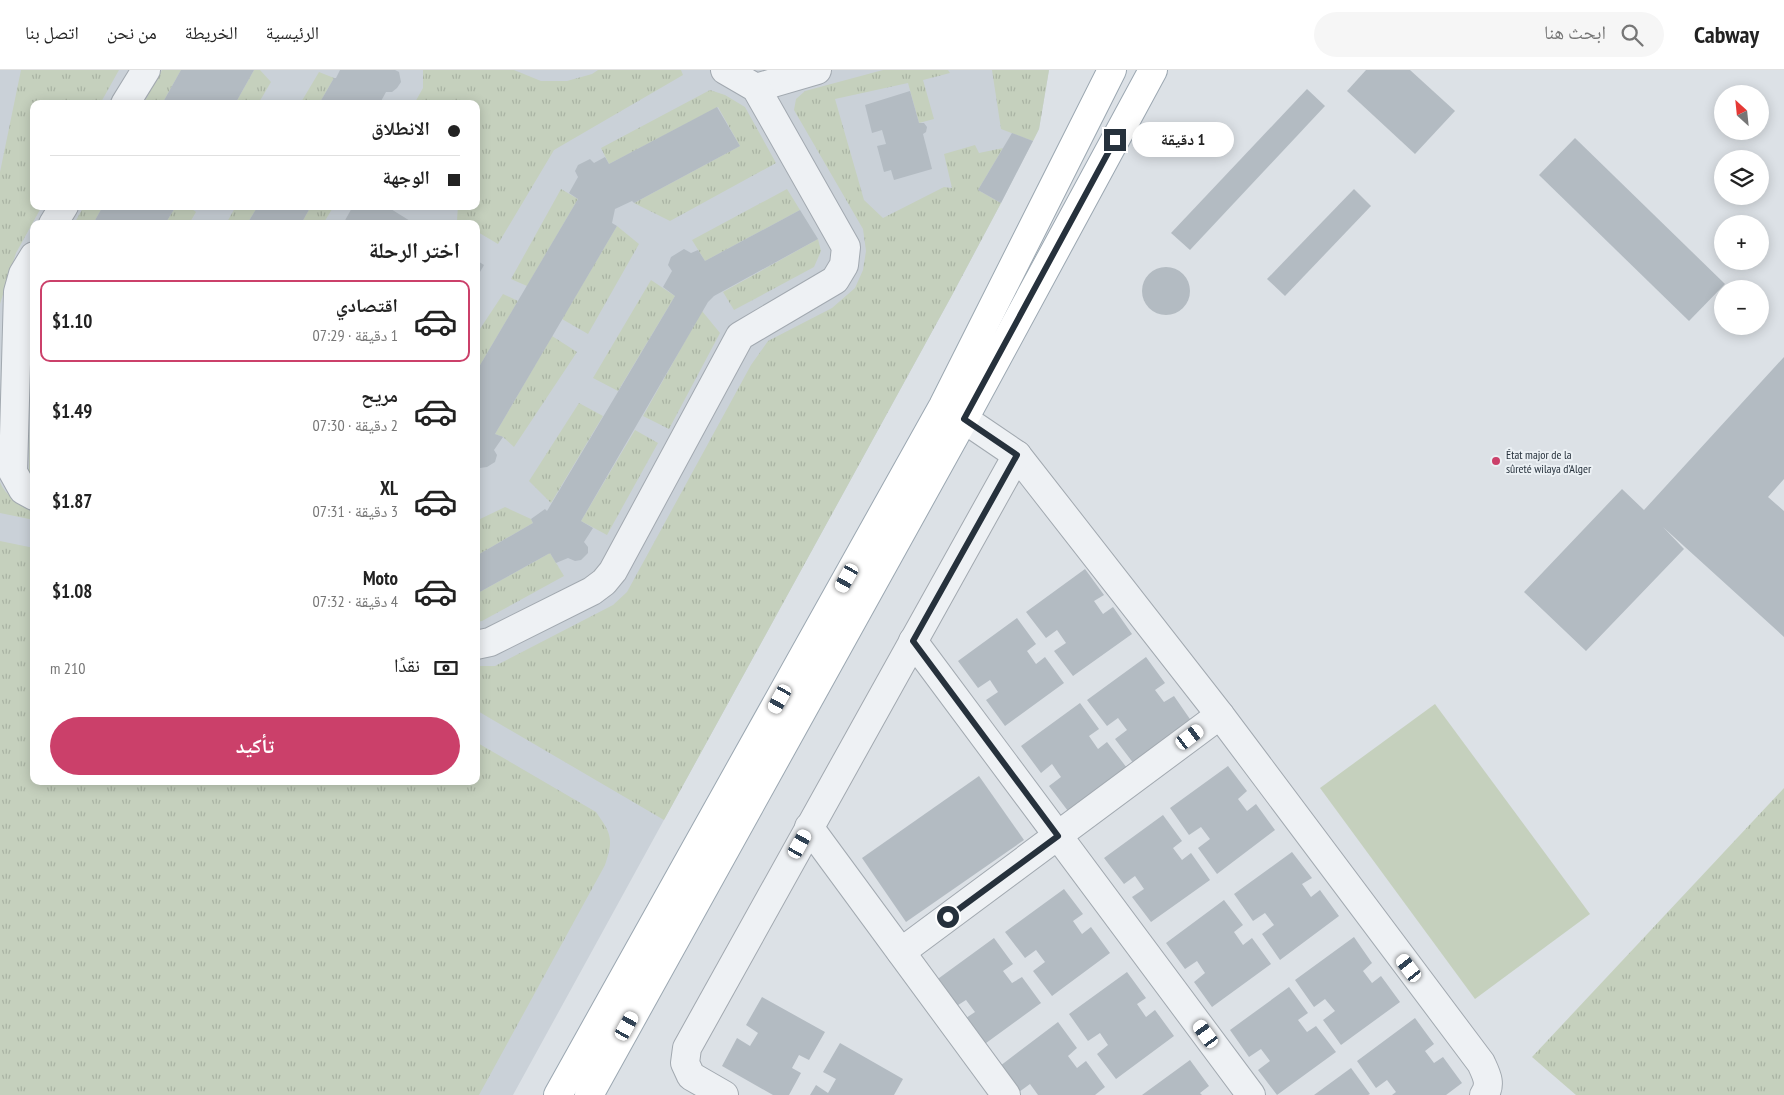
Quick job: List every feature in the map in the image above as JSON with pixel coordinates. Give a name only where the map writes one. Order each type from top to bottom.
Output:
[{"type":"main road","points":[[588,1095],[953,413],[1112,70]]},
{"type":"main road","points":[[558,1095],[1153,70]]},
{"type":"lane","points":[[128,100],[146,70]]},
{"type":"lane","points":[[480,644],[490,642],[592,591],[604,582],[613,572],[740,336],[835,280],[844,265],[846,247],[756,88],[725,70]]},
{"type":"lane","points":[[756,88],[817,70]]},
{"type":"lane","points":[[30,263],[23,274],[18,292],[13,472],[23,490],[30,494]]},
{"type":"lane","points":[[953,413],[1017,455],[1220,715],[1481,1063],[1488,1078],[1484,1095]]},
{"type":"lane","points":[[724,1095],[691,1076],[684,1063],[687,1048],[1017,455]]},
{"type":"lane","points":[[913,641],[1252,1095]]},
{"type":"lane","points":[[901,952],[1220,715]]},
{"type":"lane","points":[[810,827],[1006,1095]]},
{"type":"shaded area","points":[[0,70],[1049,70],[1039,129],[1001,203],[513,1095],[0,1095]]},
{"type":"green space","points":[[21,70],[119,70],[102,100],[30,100],[30,210],[40,210],[34,220],[30,220],[30,228],[16,253],[0,304],[0,172]]},
{"type":"green space","points":[[162,70],[181,70],[164,100],[145,100]]},
{"type":"green space","points":[[254,70],[260,70],[271,82],[260,100],[237,100]]},
{"type":"green space","points":[[423,70],[514,70],[541,81],[567,81],[592,74],[598,70],[681,70],[683,75],[554,150],[498,244],[480,233],[480,220],[457,220],[458,210],[480,210],[480,100],[416,100],[423,88]]},
{"type":"green space","points":[[883,70],[948,70],[950,73],[923,80],[934,119],[919,123],[908,83],[835,99],[864,200],[883,218],[944,187],[952,188],[944,154],[975,145],[979,153],[1003,148],[978,190],[1001,203],[664,820],[480,712],[480,666],[495,666],[613,605],[627,592],[751,365],[768,341],[832,308],[855,288],[863,270],[866,251],[863,229],[794,110],[796,99],[805,91]]},
{"type":"green space","points":[[992,70],[1049,70],[1039,129],[1033,141],[1001,129]]},
{"type":"green space","points":[[319,72],[334,78],[321,100],[302,100]]},
{"type":"green space","points":[[710,90],[725,95],[745,107],[776,163],[670,221],[634,203],[740,146],[718,107],[609,164],[601,148]]},
{"type":"green space","points":[[561,189],[578,199],[527,286],[511,279]]},
{"type":"green space","points":[[787,189],[800,210],[705,261],[692,240]]},
{"type":"green space","points":[[82,210],[101,210],[95,220],[76,220]]},
{"type":"green space","points":[[174,210],[193,210],[196,212],[191,220],[167,220]]},
{"type":"green space","points":[[234,210],[256,210],[249,220],[228,220]]},
{"type":"green space","points":[[309,210],[332,210],[325,220],[303,220]]},
{"type":"green space","points":[[617,226],[639,244],[588,334],[562,319]]},
{"type":"green space","points":[[818,239],[821,251],[814,267],[734,310],[723,292]]},
{"type":"green space","points":[[651,280],[675,296],[618,391],[593,378]]},
{"type":"green space","points":[[503,294],[518,301],[480,365],[480,329]]},
{"type":"green space","points":[[702,311],[720,333],[669,429],[643,416]]},
{"type":"green space","points":[[552,336],[577,352],[514,447],[503,437],[495,434]]},
{"type":"green space","points":[[579,403],[603,416],[551,503],[529,481]]},
{"type":"green space","points":[[30,425],[30,473],[29,472]]},
{"type":"green space","points":[[635,430],[658,443],[607,535],[581,521]]},
{"type":"green space","points":[[0,482],[5,491],[14,499],[30,506],[30,519],[0,513]]},
{"type":"green space","points":[[505,507],[531,519],[533,523],[480,554],[480,519]]},
{"type":"green space","points":[[0,541],[30,547],[30,785],[480,785],[480,744],[596,812],[608,831],[610,849],[605,865],[479,1095],[0,1095]]},
{"type":"green space","points":[[550,553],[564,576],[480,621],[480,592]]},
{"type":"green space","points":[[1435,704],[1590,914],[1475,999],[1320,788]]},
{"type":"green space","points":[[1784,788],[1784,1095],[1576,1095],[1532,1057]]},
{"type":"building","points":[[181,70],[254,70],[237,100],[164,100]]},
{"type":"building","points":[[340,70],[395,70],[399,72],[401,82],[392,92],[386,92],[382,100],[321,100],[334,78],[336,78]]},
{"type":"building","points":[[1366,70],[1410,70],[1455,111],[1415,154],[1347,91]]},
{"type":"building","points":[[1307,89],[1325,106],[1190,250],[1171,233]]},
{"type":"building","points":[[910,91],[919,123],[924,123],[927,127],[926,132],[923,134],[932,169],[894,180],[891,170],[884,172],[877,146],[886,144],[882,130],[872,133],[865,105]]},
{"type":"building","points":[[717,107],[740,146],[634,203],[632,201],[615,209],[612,223],[617,226],[495,434],[503,437],[494,450],[497,455],[495,462],[487,467],[480,468],[480,365],[578,199],[569,193],[578,177],[575,171],[578,165],[590,159],[594,163],[605,157],[609,164]]},
{"type":"building","points":[[1012,133],[1033,141],[1001,203],[978,190]]},
{"type":"building","points":[[1575,138],[1721,280],[1714,280],[1714,295],[1689,321],[1539,175]]},
{"type":"building","points":[[1354,189],[1371,206],[1285,296],[1267,279]]},
{"type":"building","points":[[101,210],[174,210],[167,220],[95,220]]},
{"type":"building","points":[[256,210],[309,210],[303,220],[249,220]]},
{"type":"building","points":[[351,210],[392,210],[409,220],[345,220]]},
{"type":"building","points":[[800,210],[818,239],[714,296],[708,302],[581,521],[593,528],[584,542],[588,547],[588,553],[581,560],[575,561],[568,558],[556,563],[550,553],[480,592],[480,554],[533,523],[531,519],[545,509],[547,511],[675,296],[663,287],[672,271],[668,265],[671,257],[684,249],[691,253],[698,250],[705,261]]},
{"type":"building","points":[[480,262],[484,265],[480,272]]},
{"type":"building","points":[[1166,267],[1175,269],[1183,274],[1188,282],[1190,291],[1188,300],[1183,308],[1175,313],[1166,315],[1157,313],[1149,308],[1144,300],[1142,291],[1144,282],[1149,274],[1157,269]]},
{"type":"building","points":[[1784,357],[1784,479],[1768,497],[1784,511],[1784,637],[1663,527],[1684,549],[1586,651],[1524,592],[1622,489],[1644,510]]},
{"type":"building","points":[[1085,569],[1104,595],[1094,601],[1103,614],[1113,607],[1132,634],[1073,676],[1054,651],[1066,643],[1057,630],[1046,638],[1026,612]]},
{"type":"building","points":[[1017,618],[1036,644],[1027,651],[1036,664],[1045,657],[1064,683],[1005,726],[986,700],[998,692],[990,680],[978,688],[958,661]]},
{"type":"building","points":[[1146,657],[1165,683],[1155,690],[1164,702],[1174,696],[1192,722],[1134,764],[1115,739],[1127,730],[1118,718],[1107,726],[1087,700]]},
{"type":"building","points":[[1080,703],[1099,729],[1089,736],[1098,749],[1107,742],[1127,768],[1068,811],[1049,786],[1061,777],[1052,764],[1041,773],[1021,746]]},
{"type":"building","points":[[1228,766],[1247,791],[1238,799],[1247,811],[1256,804],[1275,830],[1217,874],[1198,848],[1210,839],[1201,827],[1189,835],[1170,808]]},
{"type":"building","points":[[979,776],[1024,840],[906,922],[862,858]]},
{"type":"building","points":[[1163,815],[1182,841],[1173,848],[1182,860],[1191,853],[1210,880],[1151,922],[1132,897],[1144,889],[1135,876],[1124,884],[1104,858]]},
{"type":"building","points":[[1292,852],[1312,878],[1302,884],[1311,897],[1320,890],[1339,916],[1280,960],[1262,934],[1274,925],[1265,913],[1253,921],[1234,894]]},
{"type":"building","points":[[1064,889],[1083,914],[1073,921],[1082,934],[1091,927],[1110,953],[1052,996],[1033,971],[1045,962],[1036,950],[1025,958],[1005,932]]},
{"type":"building","points":[[1224,900],[1243,925],[1234,932],[1243,945],[1252,938],[1271,964],[1212,1007],[1194,982],[1205,973],[1197,961],[1185,969],[1166,943]]},
{"type":"building","points":[[1354,937],[1372,963],[1363,971],[1372,983],[1381,976],[1400,1002],[1341,1045],[1323,1020],[1335,1011],[1325,999],[1314,1007],[1295,980]]},
{"type":"building","points":[[994,938],[1013,964],[1003,971],[1012,983],[1022,977],[1041,1003],[982,1046],[963,1020],[975,1012],[966,1000],[955,1007],[935,981]]},
{"type":"building","points":[[1127,972],[1146,998],[1137,1004],[1146,1017],[1155,1010],[1174,1036],[1116,1079],[1097,1054],[1108,1045],[1100,1033],[1088,1041],[1069,1014]]},
{"type":"building","points":[[1289,987],[1308,1013],[1298,1020],[1307,1032],[1316,1026],[1336,1052],[1277,1095],[1258,1070],[1270,1061],[1261,1049],[1249,1057],[1230,1030]]},
{"type":"building","points":[[762,997],[825,1032],[809,1060],[799,1055],[792,1068],[801,1073],[789,1095],[773,1095],[722,1066],[737,1038],[750,1046],[758,1033],[746,1025]]},
{"type":"building","points":[[1415,1018],[1434,1044],[1425,1051],[1434,1063],[1443,1057],[1462,1083],[1446,1095],[1392,1095],[1396,1092],[1387,1080],[1376,1088],[1357,1061]]},
{"type":"building","points":[[1058,1022],[1077,1048],[1068,1056],[1077,1068],[1086,1061],[1105,1087],[1095,1095],[1038,1095],[1030,1084],[1019,1092],[1000,1066]]},
{"type":"building","points":[[840,1043],[903,1079],[894,1095],[810,1095],[816,1085],[828,1093],[836,1079],[823,1072]]},
{"type":"building","points":[[1190,1060],[1209,1086],[1200,1093],[1202,1095],[1142,1095]]},
{"type":"building","points":[[1351,1068],[1370,1094],[1314,1095]]},
{"type":"place","name":"État major de la sûreté wilaya d’Alger","points":[[1496,461]]},
{"type":"route","points":[[948,917],[1058,836],[913,641],[1017,455],[964,419],[1115,140]]}]
